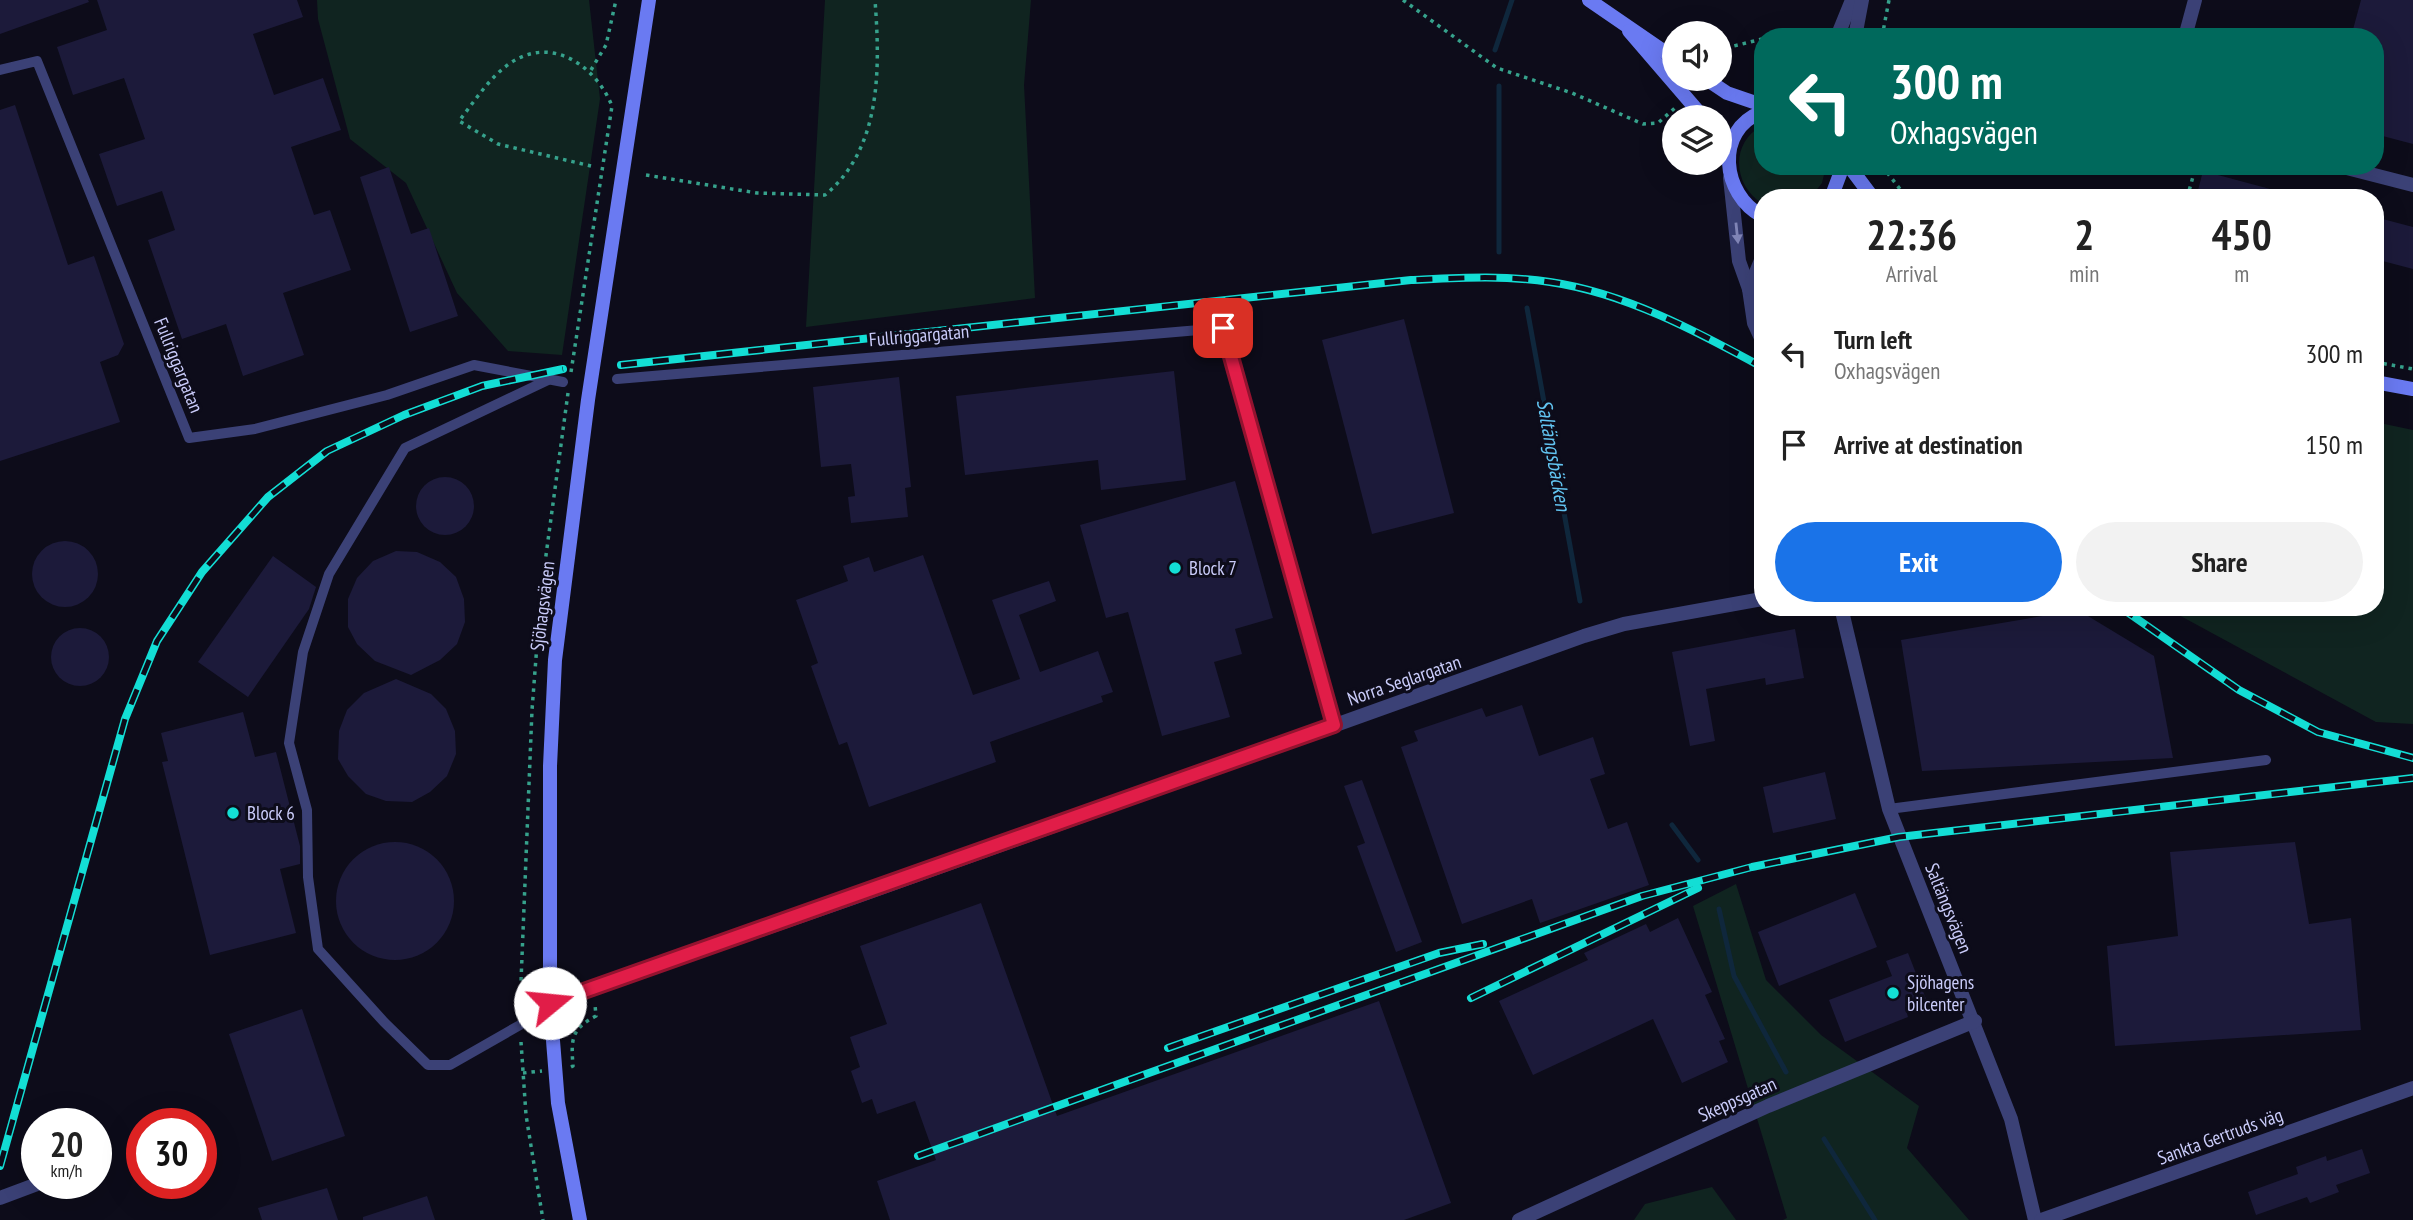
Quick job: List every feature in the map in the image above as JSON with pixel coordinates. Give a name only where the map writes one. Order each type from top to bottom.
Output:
[{"type":"main road","name":"Sjöhagsvägen","points":[[580,1220],[558,1103],[550,1003],[550,766],[555,660],[588,400],[649,0]]},
{"type":"main road","points":[[1589,0],[1629,31],[1662,51]]},
{"type":"main road","points":[[1629,31],[1693,105]]},
{"type":"main road","points":[[1724,91],[1754,102]]},
{"type":"main road","points":[[1732,148],[1736,135],[1754,117]]},
{"type":"main road","points":[[1730,177],[1740,198],[1754,209]]},
{"type":"main road","points":[[2384,384],[2413,389]]},
{"type":"street","points":[[1841,28],[1852,0]]},
{"type":"street","points":[[1857,28],[1862,0]]},
{"type":"street","points":[[2187,28],[2195,0]]},
{"type":"street","points":[[2374,175],[2413,185]]},
{"type":"street","points":[[1730,177],[1739,261],[1749,289],[1754,323]]},
{"type":"street","points":[[1749,289],[1754,277]]},
{"type":"street","name":"Norra Seglargatan","points":[[550,1003],[1611,628],[1754,601]]},
{"type":"street","name":"Saltängsvägen","points":[[1843,616],[1889,809],[1975,1021],[2011,1119],[2035,1220]]},
{"type":"street","name":"Skeppsgatan","points":[[1519,1220],[1768,1105],[1975,1021]]},
{"type":"street","name":"Sankta Gertruds väg","points":[[2041,1220],[2413,1088]]},
{"type":"street","points":[[0,1198],[21,1190]]},
{"type":"lane","name":"Fullriggargatan","points":[[0,70],[37,61],[189,438],[255,429],[387,395],[474,365],[566,384]]},
{"type":"lane","name":"Fullriggargatan","points":[[617,379],[1223,328],[1334,725]]},
{"type":"lane","points":[[548,380],[405,448],[329,574],[303,652],[289,743],[307,810],[308,877],[318,949],[384,1022],[428,1065],[450,1065],[520,1025],[550,1003]]},
{"type":"lane","points":[[1889,809],[2266,760]]},
{"type":"path","points":[[591,70],[606,45],[616,0]]},
{"type":"path","points":[[646,175],[757,193],[825,195],[851,171],[864,143],[877,73],[875,0]]},
{"type":"path","points":[[1403,0],[1497,68],[1572,93],[1628,119],[1643,124],[1658,123],[1668,117],[1685,96]]},
{"type":"path","points":[[1884,28],[1889,0]]},
{"type":"path","points":[[1732,47],[1754,41]]},
{"type":"path","points":[[571,373],[612,106],[604,85],[591,70],[571,58],[554,53],[520,58],[489,82],[460,121],[498,144],[592,166]]},
{"type":"path","points":[[1889,175],[1900,189]]},
{"type":"path","points":[[2384,363],[2413,369]]},
{"type":"path","points":[[566,384],[567,399]]},
{"type":"path","points":[[520,1025],[526,1115],[542,1220]]},
{"type":"green space","points":[[317,0],[589,0],[600,99],[562,355],[508,351],[457,293],[406,183],[350,139],[318,19]]},
{"type":"green space","points":[[825,0],[1031,0],[1024,85],[1035,298],[806,327]]},
{"type":"green space","points":[[1754,132],[1754,175],[1824,175],[1822,183],[1817,189],[1754,189],[1754,197],[1745,186],[1739,164],[1744,142]]},
{"type":"green space","points":[[2384,424],[2413,430],[2413,724],[2376,722],[2181,616],[2384,616]]},
{"type":"green space","points":[[1736,884],[1766,980],[1821,1035],[1919,1106],[1907,1148],[1969,1220],[1783,1220],[1787,1218],[1693,906]]},
{"type":"green space","points":[[1712,1187],[1736,1220],[1634,1220],[1645,1204]]},
{"type":"building","points":[[0,0],[88,0],[89,2],[0,34]]},
{"type":"building","points":[[97,0],[297,0],[303,17],[253,34],[274,95],[323,78],[341,130],[291,147],[314,215],[330,210],[351,270],[283,293],[304,355],[243,376],[226,324],[182,339],[148,240],[175,230],[162,191],[117,206],[99,154],[145,139],[124,78],[73,95],[57,47],[107,30]]},
{"type":"building","points":[[2361,0],[2413,0],[2413,144],[2384,136],[2384,28],[2353,28]]},
{"type":"building","points":[[15,105],[68,265],[94,256],[124,344],[118,355],[100,362],[120,422],[0,461],[0,110]]},
{"type":"building","points":[[389,167],[411,234],[429,228],[458,316],[410,332],[360,177]]},
{"type":"building","points":[[2202,175],[2218,175],[2270,189],[2198,189]]},
{"type":"building","points":[[2384,219],[2413,227],[2413,269],[2384,261]]},
{"type":"building","points":[[1404,319],[1454,513],[1372,534],[1322,340]]},
{"type":"building","points":[[1174,371],[1186,480],[1101,490],[1098,460],[965,475],[956,396]]},
{"type":"building","points":[[899,377],[911,487],[905,488],[908,517],[851,523],[848,497],[855,496],[851,464],[821,467],[813,387]]},
{"type":"building","points":[[445,477],[456,479],[469,490],[474,506],[472,517],[461,530],[445,535],[434,533],[421,522],[416,506],[418,495],[429,482]]},
{"type":"building","name":"Block 7","points":[[1235,481],[1273,618],[1235,629],[1242,654],[1214,662],[1230,717],[1162,736],[1128,612],[1106,618],[1080,525]]},
{"type":"building","points":[[65,541],[78,543],[88,551],[96,561],[96,587],[88,597],[78,605],[65,607],[52,605],[42,597],[34,587],[32,574],[34,561],[42,551],[52,543]]},
{"type":"building","points":[[396,551],[417,552],[440,562],[456,577],[464,599],[465,622],[457,644],[440,660],[411,675],[375,661],[357,644],[348,627],[348,599],[357,578],[373,561]]},
{"type":"building","points":[[923,555],[973,695],[1020,679],[992,600],[1049,581],[1056,601],[1019,615],[1040,672],[1098,651],[1113,692],[1101,696],[1103,702],[990,742],[996,762],[869,807],[847,742],[839,745],[811,666],[818,663],[796,600],[848,581],[843,566],[869,557],[874,572]]},
{"type":"building","points":[[273,556],[316,587],[309,609],[248,697],[198,662]]},
{"type":"building","points":[[2043,616],[2088,616],[2154,656],[2173,758],[1922,771],[1901,640]]},
{"type":"building","points":[[80,628],[96,633],[104,641],[109,657],[104,673],[96,681],[80,686],[64,681],[56,673],[51,657],[56,641],[64,633]]},
{"type":"building","points":[[1795,629],[1804,678],[1766,685],[1765,678],[1706,689],[1715,741],[1690,746],[1672,652]]},
{"type":"building","points":[[396,679],[431,694],[446,709],[455,731],[456,754],[447,776],[430,792],[412,802],[386,801],[366,794],[348,776],[338,759],[339,731],[347,710],[364,693]]},
{"type":"building","points":[[1522,705],[1539,756],[1593,737],[1605,774],[1590,779],[1608,829],[1627,822],[1649,885],[1540,923],[1532,899],[1462,924],[1401,747],[1418,741],[1414,731],[1482,708],[1486,717]]},
{"type":"building","name":"Block 6","points":[[243,712],[255,757],[276,752],[300,846],[300,864],[280,869],[296,933],[210,955],[162,762],[168,761],[161,733]]},
{"type":"building","points":[[1825,772],[1836,819],[1773,833],[1763,787]]},
{"type":"building","points":[[1362,780],[1422,942],[1396,952],[1357,846],[1365,843],[1344,786]]},
{"type":"building","points":[[395,842],[418,847],[437,859],[449,878],[454,901],[449,924],[437,943],[418,955],[395,960],[372,955],[353,943],[341,924],[336,901],[341,878],[353,859],[372,847]]},
{"type":"building","points":[[2295,842],[2309,924],[2351,918],[2361,1030],[2115,1046],[2107,946],[2178,936],[2170,852]]},
{"type":"building","points":[[1855,893],[1877,947],[1779,986],[1758,932]]},
{"type":"building","points":[[981,903],[1057,1116],[1379,1001],[1451,1203],[1404,1220],[890,1220],[877,1181],[936,1160],[915,1101],[877,1114],[872,1099],[862,1103],[851,1071],[860,1067],[850,1037],[887,1024],[860,946]]},
{"type":"building","points":[[1678,918],[1712,992],[1705,995],[1725,1039],[1719,1041],[1728,1062],[1682,1083],[1653,1019],[1533,1075],[1499,1001],[1588,960],[1584,953],[1646,924],[1650,932]]},
{"type":"building","points":[[1908,953],[1926,999],[1905,1007],[1908,1017],[1845,1042],[1829,1000],[1892,976],[1886,961]]},
{"type":"building","points":[[302,1009],[345,1136],[272,1161],[229,1034]]},
{"type":"building","points":[[2362,1149],[2370,1173],[2336,1185],[2339,1192],[2310,1203],[2307,1197],[2256,1215],[2248,1192],[2298,1174],[2296,1167],[2326,1156],[2327,1161]]},
{"type":"building","points":[[327,1188],[338,1220],[262,1220],[258,1208]]},
{"type":"building","points":[[427,1196],[435,1220],[363,1220],[363,1217]]},
{"type":"waterway","name":"Saltängsbäcken","points":[[1495,50],[1512,0]]},
{"type":"waterway","name":"Saltängsbäcken","points":[[1499,86],[1499,252]]},
{"type":"waterway","name":"Saltängsbäcken","points":[[1527,308],[1580,601]]},
{"type":"waterway","name":"Saltängsbäcken","points":[[1672,825],[1698,860]]},
{"type":"waterway","name":"Saltängsbäcken","points":[[1719,909],[1734,976],[1786,1072]]},
{"type":"waterway","points":[[1824,1139],[1875,1220]]},
{"type":"railway","points":[[621,365],[1411,280],[1480,278],[1550,282],[1605,295],[1686,327],[1754,363]]},
{"type":"railway","points":[[0,1166],[125,719],[157,641],[202,572],[268,497],[327,451],[404,415],[482,386],[563,369]]},
{"type":"railway","points":[[2133,616],[2239,690],[2318,732],[2413,758]]},
{"type":"railway","points":[[918,1156],[1642,896],[1752,867],[1899,837],[2413,778]]},
{"type":"railway","points":[[1471,998],[1698,888]]},
{"type":"railway","points":[[1168,1048],[1439,953],[1483,944]]},
{"type":"place","name":"Block 7","points":[[1175,568]]},
{"type":"place","name":"Block 6","points":[[233,813]]},
{"type":"place","name":"Sjöhagens bilcenter","points":[[1893,993]]},
{"type":"route","points":[[550,1003],[802,916],[1334,725],[1223,328]]}]
